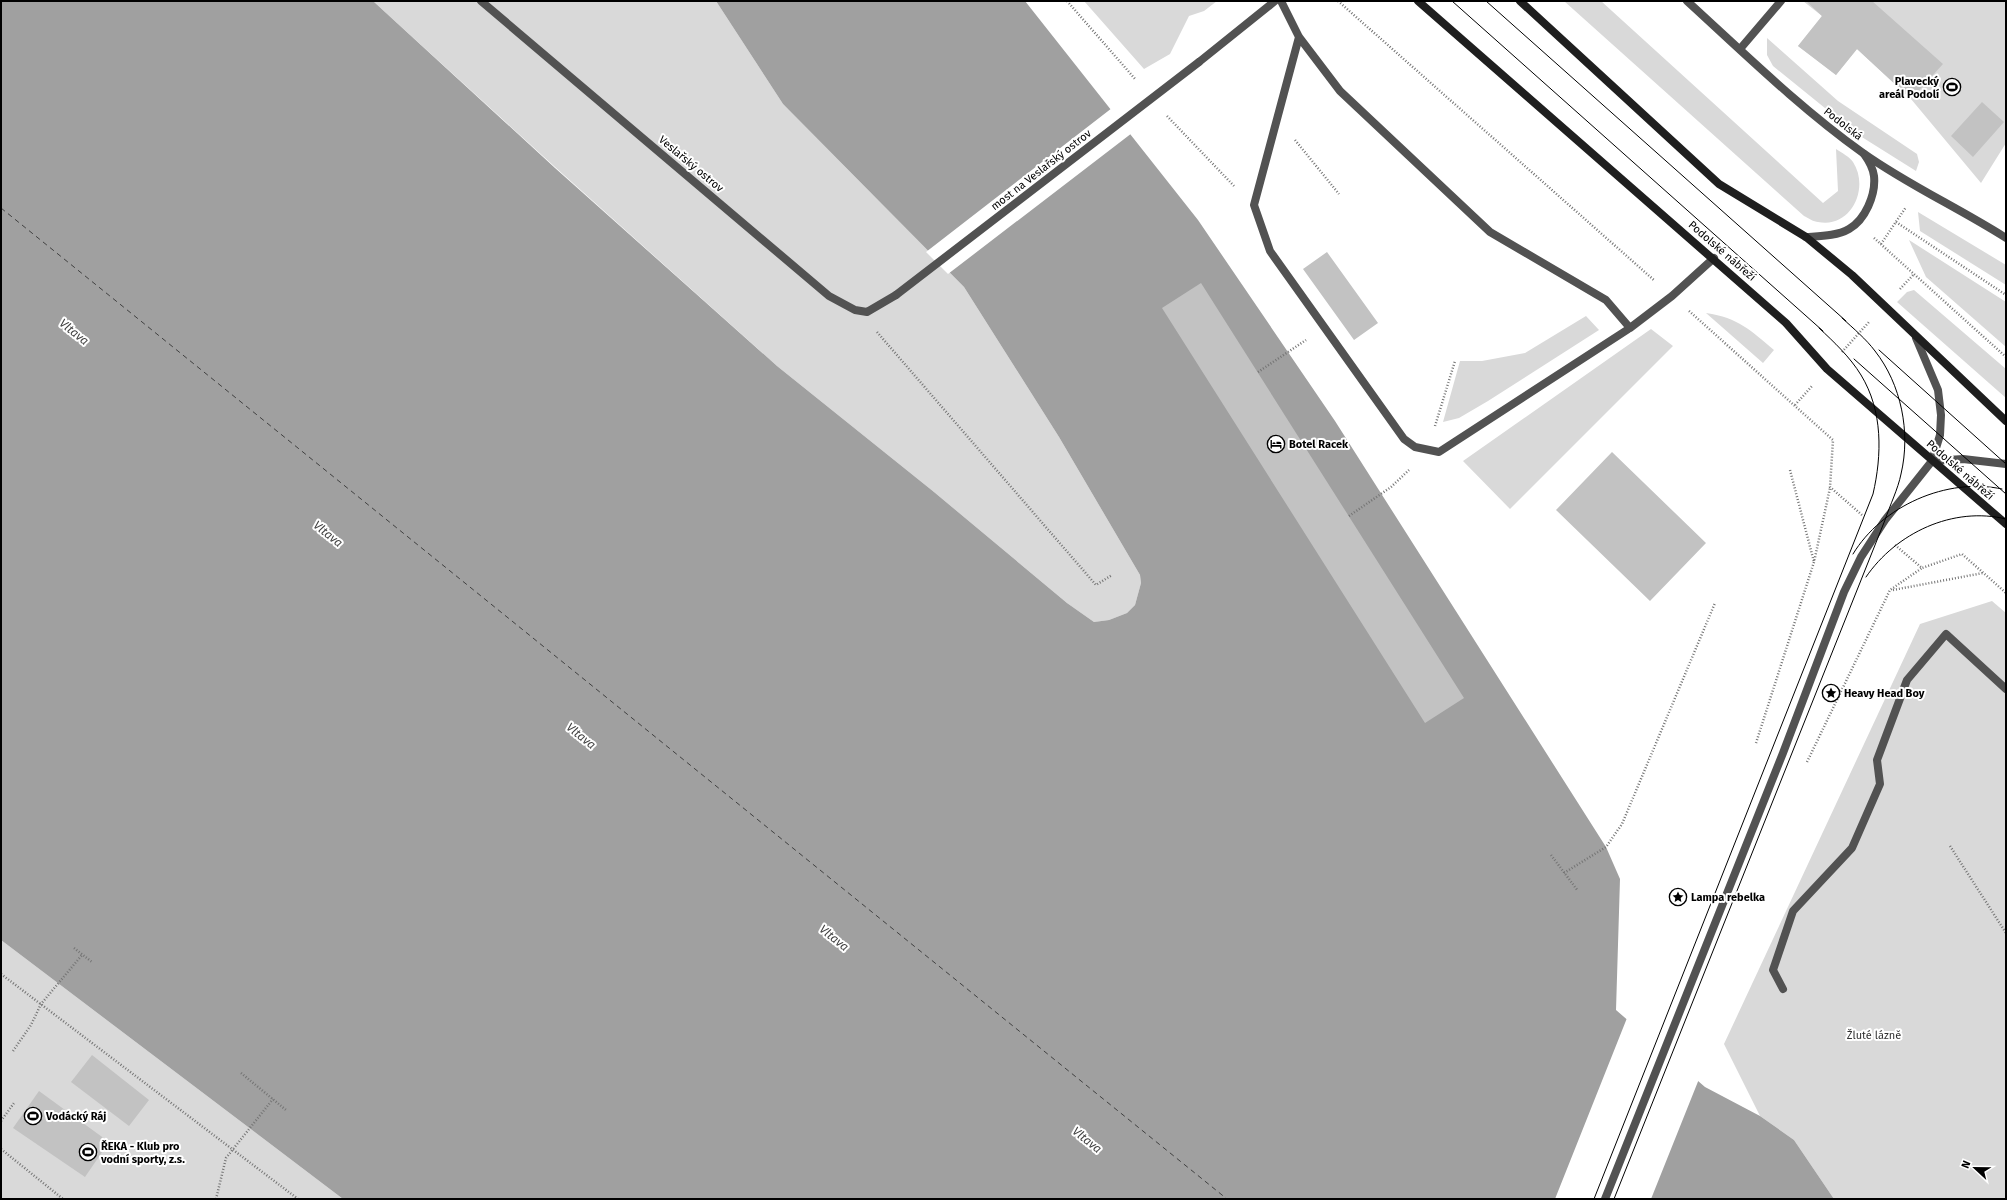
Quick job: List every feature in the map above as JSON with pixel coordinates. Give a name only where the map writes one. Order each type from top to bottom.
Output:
[{"type":"main road","name":"Podolské nábřeží","points":[[1418,1],[1714,258],[1786,323],[1827,369],[1855,391],[1932,461],[2006,524]]},
{"type":"main road","points":[[1520,1],[1719,184],[1806,237],[1852,275],[1916,338],[2006,421]]},
{"type":"street","name":"Veslařský ostrov","points":[[481,1],[829,296],[855,310],[867,312]]},
{"type":"street","name":"most na Veslařský ostrov","points":[[867,312],[896,295],[1199,62],[1275,1]]},
{"type":"street","points":[[1282,1],[1299,37],[1340,91],[1490,232],[1606,300],[1630,328]]},
{"type":"street","name":"Podolská","points":[[1687,1],[1820,120],[1863,154],[1918,188],[1995,230],[2006,238]]},
{"type":"street","points":[[1740,49],[1781,1]]},
{"type":"street","points":[[1299,37],[1254,205],[1270,251],[1404,439],[1416,447],[1439,452],[1630,328],[1672,296],[1714,258]]},
{"type":"street","points":[[1806,237],[1847,230],[1857,223],[1863,216],[1874,189],[1874,176],[1871,165],[1863,154]]},
{"type":"street","points":[[1605,1199],[1783,753],[1844,592],[1861,557],[1885,520],[1932,461],[1940,435],[1941,415],[1938,390],[1916,338]]},
{"type":"street","points":[[1932,461],[1963,459],[2006,464]]},
{"type":"street","points":[[1783,989],[1773,970],[1793,911],[1852,848],[1880,784],[1876,760],[1907,680],[1946,634],[2006,689]]},
{"type":"path","points":[[1338,1],[1658,283]]},
{"type":"path","points":[[1277,118],[1339,194]]},
{"type":"path","points":[[1881,244],[1907,205]]},
{"type":"path","points":[[1896,222],[2006,294]]},
{"type":"path","points":[[1872,236],[2006,357]]},
{"type":"path","points":[[1795,405],[1914,274]]},
{"type":"path","points":[[867,312],[875,330],[1096,585],[1112,575]]},
{"type":"path","points":[[1693,314],[1833,440]]},
{"type":"path","points":[[1258,372],[1295,348]]},
{"type":"path","points":[[1436,424],[1455,361]]},
{"type":"path","points":[[1790,470],[1814,562]]},
{"type":"path","points":[[1350,516],[1392,487]]},
{"type":"path","points":[[1756,743],[1814,562],[1830,487]]},
{"type":"path","points":[[1962,554],[2006,593]]},
{"type":"path","points":[[1807,762],[1890,590],[1922,568]]},
{"type":"path","points":[[1890,590],[1983,573]]},
{"type":"path","points":[[1564,873],[1606,847],[1622,824],[1715,603]]},
{"type":"path","points":[[1950,846],[2006,933]]},
{"type":"path","points":[[1551,855],[1578,892]]},
{"type":"path","points":[[74,948],[92,962]]},
{"type":"path","points":[[13,1050],[31,1025],[41,1004],[82,954]]},
{"type":"path","points":[[1,974],[298,1199]]},
{"type":"path","points":[[241,1073],[286,1110]]},
{"type":"path","points":[[216,1199],[226,1158],[273,1099]]},
{"type":"path","points":[[1,1121],[14,1103]]},
{"type":"path","points":[[1,1149],[63,1199]]},
{"type":"green space","points":[[373,1],[716,1],[783,104],[964,287],[1059,437],[1140,575],[1141,583],[1135,605],[1127,613],[1109,620],[1094,622],[1067,603],[934,492],[777,366]]},
{"type":"green space","points":[[1084,1],[1217,1],[1204,11],[1189,16],[1170,54],[1144,69]]},
{"type":"green space","points":[[1564,1],[1601,1],[1823,203],[1838,191],[1836,149],[1848,157],[1852,160],[1858,172],[1859,183],[1858,194],[1848,213],[1840,219],[1830,222],[1816,222],[1804,216]]},
{"type":"green space","name":"Plavecký areál Podolí","points":[[1803,1],[2006,1],[2006,143],[1981,183],[1911,99],[1857,49],[1836,75],[1798,46],[1822,16]]},
{"type":"green space","points":[[1767,38],[1838,101],[1917,154],[1919,162],[1916,171],[1857,134],[1773,66],[1767,55]]},
{"type":"green space","points":[[1918,212],[2006,265],[2006,285],[1920,231]]},
{"type":"green space","points":[[1909,240],[2006,302],[2006,347],[1926,277]]},
{"type":"green space","points":[[1914,290],[2006,369],[2006,398],[1897,302],[1907,292]]},
{"type":"green space","points":[[1706,313],[1727,318],[1736,322],[1751,331],[1774,350],[1763,363]]},
{"type":"green space","points":[[1586,316],[1599,330],[1488,401],[1459,418],[1443,422],[1460,361],[1482,361],[1525,353]]},
{"type":"green space","points":[[1651,329],[1673,346],[1510,509],[1463,461]]},
{"type":"green space","name":"Žluté lázně","points":[[1992,601],[2006,613],[2006,1199],[1834,1199],[1794,1140],[1760,1116],[1724,1044],[1920,624]]},
{"type":"green space","points":[[1,940],[343,1199],[1,1199]]},
{"type":"water","name":"Vltava","points":[[1,1],[373,1],[555,168],[777,366],[934,492],[1067,603],[1094,622],[1109,620],[1127,613],[1135,605],[1141,583],[1140,575],[1059,437],[964,287],[783,104],[716,1],[1025,1],[1198,220],[1335,421],[1606,847],[1620,879],[1616,1010],[1705,1087],[1760,1116],[1794,1140],[1834,1199],[343,1199],[1,940]]},
{"type":"pier","points":[[1112,108],[1132,133],[948,274],[926,252]]},
{"type":"pier","points":[[1627,1018],[1699,1079],[1651,1199],[1555,1199]]},
{"type":"building","points":[[1806,1],[1872,1],[1943,64],[1911,99],[1857,49],[1836,75],[1798,46],[1822,16]]},
{"type":"building","points":[[1982,102],[2004,122],[1973,157],[1951,136]]},
{"type":"building","points":[[1327,252],[1378,323],[1354,340],[1303,269]]},
{"type":"building","name":"Botel Racek","points":[[1201,283],[1464,698],[1425,723],[1162,308]]},
{"type":"building","points":[[1612,452],[1706,543],[1650,601],[1556,510]]},
{"type":"building","points":[[92,1055],[149,1100],[129,1126],[71,1082]]},
{"type":"building","points":[[39,1091],[109,1142],[85,1177],[13,1128]]},
{"type":"ferry route","points":[[1,208],[1227,1199]]},
{"type":"tram line","points":[[1452,1],[1823,331]]},
{"type":"tram line","points":[[1486,1],[1846,321]]},
{"type":"tram line","points":[[1614,1199],[1900,480],[1905,442],[1902,409],[1897,393],[1884,364],[1875,351],[1864,338],[1842,318]]},
{"type":"tram line","points":[[1594,1199],[1873,494],[1879,449],[1879,433],[1873,403],[1868,389],[1857,368],[1842,350],[1819,328]]},
{"type":"tram line","points":[[1879,350],[2006,464]]},
{"type":"tram line","points":[[1854,359],[2006,494]]},
{"type":"tram line","points":[[1853,554],[1865,537],[1881,522],[1898,509],[1918,499],[1938,492],[1960,487],[1981,486],[2002,489]]},
{"type":"tram line","points":[[1866,577],[1878,561],[1893,548],[1910,536],[1927,527],[1946,520],[1966,516],[1986,516],[2006,519]]},
{"type":"place","name":"Plavecký areál Podolí","points":[[1952,87]]},
{"type":"place","name":"Botel Racek","points":[[1276,444]]},
{"type":"place","name":"Heavy Head Boy","points":[[1831,693]]},
{"type":"place","name":"Lampa rebelka","points":[[1678,897]]},
{"type":"place","name":"Vodácký Ráj","points":[[33,1116]]},
{"type":"place","name":"ŘEKA - Klub pro vodní sporty, z.s.","points":[[88,1152]]}]
